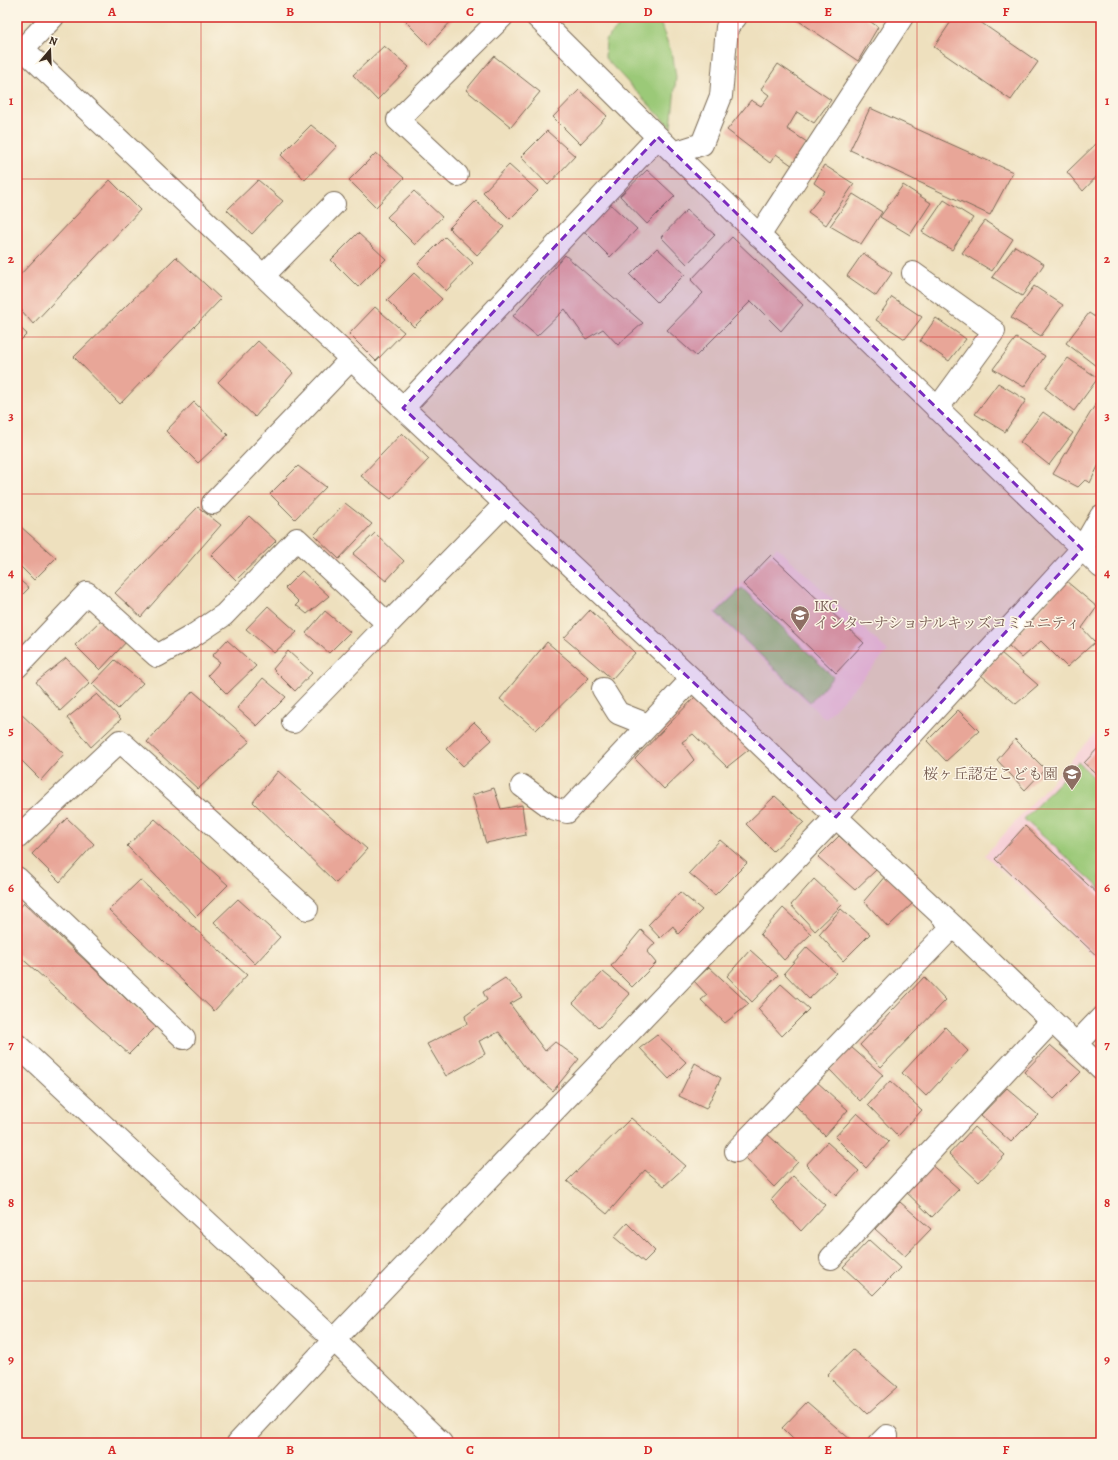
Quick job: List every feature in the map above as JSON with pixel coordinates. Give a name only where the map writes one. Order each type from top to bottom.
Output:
[{"type":"street","points":[[53,17],[20,52],[263,276],[692,679],[1101,1068]]},
{"type":"street","points":[[457,175],[398,120],[502,17]]},
{"type":"street","points":[[537,17],[759,236],[1101,567]]},
{"type":"street","points":[[674,153],[702,144],[721,96],[726,27],[736,17]]},
{"type":"street","points":[[759,236],[902,17]]},
{"type":"street","points":[[402,408],[658,137]]},
{"type":"street","points":[[263,276],[334,204]]},
{"type":"street","points":[[913,273],[994,330],[937,409]]},
{"type":"street","points":[[212,503],[351,359]]},
{"type":"street","points":[[294,722],[505,504]]},
{"type":"street","points":[[238,1443],[334,1340],[836,817],[1082,549],[1101,516]]},
{"type":"street","points":[[17,667],[87,593],[158,656],[224,615],[297,539],[388,624]]},
{"type":"street","points":[[522,786],[552,808],[567,812],[692,679]]},
{"type":"street","points":[[603,689],[618,713],[648,725]]},
{"type":"street","points":[[17,838],[120,741],[307,908]]},
{"type":"street","points":[[17,878],[184,1038]]},
{"type":"street","points":[[736,1150],[953,926]]},
{"type":"street","points":[[1076,1044],[1101,1018]]},
{"type":"street","points":[[831,1258],[1052,1021]]},
{"type":"street","points":[[17,1045],[334,1340],[441,1443]]},
{"type":"highlighted area","points":[[658,137],[1082,549],[836,817],[403,408]]},
{"type":"shaded area","name":"IKC インターナショナルキッズコミュニティ","points":[[777,547],[888,651],[825,719],[713,613]]},
{"type":"shaded area","name":"桜ヶ丘認定こども園","points":[[1101,727],[1101,963],[985,855]]},
{"type":"green space","points":[[629,17],[658,17],[673,57],[676,77],[671,128],[605,58],[606,39]]},
{"type":"green space","points":[[742,588],[833,677],[810,702],[716,613]]},
{"type":"green space","points":[[1078,762],[1101,784],[1101,889],[1024,819]]},
{"type":"building","points":[[408,17],[455,17],[429,45],[404,20]]},
{"type":"building","points":[[793,17],[864,17],[878,27],[858,61]]},
{"type":"building","points":[[954,17],[973,17],[1038,62],[1011,100],[934,47]]},
{"type":"building","points":[[384,46],[409,67],[377,100],[353,75]]},
{"type":"building","points":[[494,56],[540,92],[511,127],[466,90]]},
{"type":"building","points":[[778,64],[831,100],[814,123],[797,112],[787,129],[807,142],[793,166],[776,154],[770,163],[727,130],[751,100],[761,106],[769,95],[761,89]]},
{"type":"building","points":[[579,90],[607,116],[580,144],[553,117]]},
{"type":"building","points":[[870,108],[1013,172],[990,215],[850,150]]},
{"type":"building","points":[[311,125],[337,146],[305,180],[281,155]]},
{"type":"building","points":[[547,131],[575,156],[548,185],[521,157]]},
{"type":"building","points":[[1101,139],[1101,172],[1083,191],[1067,172]]},
{"type":"building","points":[[376,153],[404,178],[376,207],[349,180]]},
{"type":"building","points":[[509,165],[538,191],[510,219],[483,192]]},
{"type":"building","points":[[824,165],[854,184],[826,225],[808,212],[825,191],[814,183]]},
{"type":"building","points":[[647,170],[675,196],[647,224],[620,196]]},
{"type":"building","points":[[110,180],[140,210],[33,324],[17,305],[17,278]]},
{"type":"building","points":[[258,180],[283,201],[252,234],[227,210]]},
{"type":"building","points":[[903,185],[931,203],[910,235],[880,217]]},
{"type":"building","points":[[414,191],[442,217],[415,245],[387,217]]},
{"type":"building","points":[[853,194],[882,212],[861,244],[830,226]]},
{"type":"building","points":[[944,200],[973,218],[952,250],[922,232]]},
{"type":"building","points":[[476,201],[504,227],[477,255],[449,228]]},
{"type":"building","points":[[609,203],[637,229],[610,257],[583,230]]},
{"type":"building","points":[[687,210],[715,235],[687,264],[661,237]]},
{"type":"building","points":[[985,221],[1013,239],[992,271],[962,253]]},
{"type":"building","points":[[358,233],[386,259],[358,287],[331,260]]},
{"type":"building","points":[[445,237],[473,263],[446,291],[418,264]]},
{"type":"building","points":[[732,237],[803,305],[781,331],[751,301],[696,356],[667,330],[703,293],[691,280]]},
{"type":"building","points":[[1015,246],[1044,264],[1022,296],[992,277]]},
{"type":"building","points":[[657,248],[685,274],[657,302],[630,275]]},
{"type":"building","points":[[863,253],[892,273],[876,296],[847,276]]},
{"type":"building","points":[[565,255],[643,323],[618,345],[603,329],[586,339],[565,309],[537,336],[513,316]]},
{"type":"building","points":[[176,257],[221,299],[120,404],[74,357]]},
{"type":"building","points":[[414,273],[442,299],[414,327],[387,300]]},
{"type":"building","points":[[1034,286],[1063,305],[1041,336],[1011,318]]},
{"type":"building","points":[[892,297],[922,317],[905,339],[876,320]]},
{"type":"building","points":[[375,307],[404,332],[376,361],[349,334]]},
{"type":"building","points":[[1089,313],[1101,321],[1101,359],[1096,366],[1066,343]]},
{"type":"building","points":[[936,318],[966,339],[949,361],[920,341]]},
{"type":"building","points":[[17,325],[27,334],[17,344]]},
{"type":"building","points":[[1016,338],[1045,356],[1024,387],[993,369]]},
{"type":"building","points":[[258,341],[293,373],[255,417],[218,382]]},
{"type":"building","points":[[1068,358],[1098,378],[1074,411],[1045,388]]},
{"type":"building","points":[[998,383],[1026,400],[1005,432],[975,414]]},
{"type":"building","points":[[1100,397],[1101,460],[1090,483],[1085,480],[1078,487],[1053,474]]},
{"type":"building","points":[[194,402],[228,435],[198,463],[166,431]]},
{"type":"building","points":[[1043,412],[1073,433],[1049,465],[1020,442]]},
{"type":"building","points":[[402,433],[429,459],[391,499],[361,476]]},
{"type":"building","points":[[298,466],[326,487],[295,519],[270,494]]},
{"type":"building","points":[[345,503],[372,524],[339,559],[314,535]]},
{"type":"building","points":[[198,507],[221,525],[141,617],[115,593]]},
{"type":"building","points":[[249,516],[276,541],[236,580],[211,555]]},
{"type":"building","points":[[20,526],[56,558],[34,580],[17,563],[17,530]]},
{"type":"building","points":[[375,533],[404,561],[386,581],[353,554]]},
{"type":"building","points":[[771,555],[864,643],[836,673],[743,584]]},
{"type":"building","points":[[302,571],[329,596],[307,614],[296,605],[299,602],[285,588]]},
{"type":"building","points":[[17,578],[29,588],[17,600]]},
{"type":"building","points":[[1066,581],[1097,607],[1082,628],[1095,642],[1067,667],[1041,641],[1022,658],[1008,645]]},
{"type":"building","points":[[268,606],[297,632],[274,653],[246,629]]},
{"type":"building","points":[[590,610],[635,653],[612,679],[564,638]]},
{"type":"building","points":[[325,611],[350,632],[329,653],[306,633]]},
{"type":"building","points":[[102,619],[128,640],[100,670],[75,645]]},
{"type":"building","points":[[227,640],[256,666],[227,694],[208,675],[220,662],[212,656]]},
{"type":"building","points":[[547,642],[589,678],[536,730],[500,699]]},
{"type":"building","points":[[288,651],[312,673],[295,691],[273,669]]},
{"type":"building","points":[[1001,653],[1038,685],[1016,704],[981,675]]},
{"type":"building","points":[[66,658],[90,683],[60,711],[36,682]]},
{"type":"building","points":[[115,660],[143,683],[118,709],[92,684]]},
{"type":"building","points":[[263,678],[286,697],[257,726],[237,708]]},
{"type":"building","points":[[193,691],[250,741],[198,789],[147,742]]},
{"type":"building","points":[[97,694],[121,719],[91,747],[67,718]]},
{"type":"building","points":[[696,696],[752,747],[727,767],[693,734],[682,742],[694,760],[664,789],[635,759]]},
{"type":"building","points":[[958,710],[979,731],[946,761],[927,741]]},
{"type":"building","points":[[20,713],[64,754],[41,780],[17,756],[17,716]]},
{"type":"building","points":[[474,722],[492,740],[463,766],[446,749]]},
{"type":"building","points":[[1015,739],[1045,769],[1025,790],[997,760]]},
{"type":"building","points":[[1101,745],[1101,778],[1084,763]]},
{"type":"building","points":[[278,771],[367,849],[336,883],[253,802]]},
{"type":"building","points":[[494,788],[501,809],[522,805],[526,835],[486,843],[472,795]]},
{"type":"building","points":[[775,796],[804,822],[773,851],[746,824]]},
{"type":"building","points":[[67,818],[94,844],[60,882],[32,854]]},
{"type":"building","points":[[155,819],[228,885],[196,917],[127,846]]},
{"type":"building","points":[[1025,826],[1101,897],[1101,960],[995,859]]},
{"type":"building","points":[[839,836],[877,869],[855,890],[818,857]]},
{"type":"building","points":[[720,840],[747,863],[715,895],[689,873]]},
{"type":"building","points":[[886,875],[915,901],[888,927],[864,901]]},
{"type":"building","points":[[814,879],[842,905],[815,931],[791,905]]},
{"type":"building","points":[[140,880],[247,975],[214,1011],[109,910]]},
{"type":"building","points":[[680,892],[702,910],[678,934],[673,926],[660,938],[648,925]]},
{"type":"building","points":[[238,899],[280,937],[255,964],[214,922]]},
{"type":"building","points":[[24,903],[156,1027],[129,1054],[17,954],[17,911]]},
{"type":"building","points":[[783,908],[811,934],[784,960],[760,934]]},
{"type":"building","points":[[841,909],[870,934],[843,961],[819,934]]},
{"type":"building","points":[[641,930],[655,943],[647,952],[656,963],[632,987],[611,966]]},
{"type":"building","points":[[807,947],[836,973],[809,999],[784,973]]},
{"type":"building","points":[[750,950],[778,975],[752,1002],[727,976]]},
{"type":"building","points":[[709,967],[749,1004],[725,1023],[701,1000],[707,995],[694,981]]},
{"type":"building","points":[[603,972],[630,994],[599,1028],[573,1003]]},
{"type":"building","points":[[924,977],[946,1000],[881,1067],[860,1045]]},
{"type":"building","points":[[505,978],[522,997],[510,1004],[545,1051],[555,1042],[579,1059],[553,1091],[524,1066],[499,1032],[479,1041],[485,1054],[446,1076],[427,1044],[467,1024],[465,1016],[487,1000],[483,992]]},
{"type":"building","points":[[781,984],[809,1009],[782,1036],[758,1009]]},
{"type":"building","points":[[945,1027],[968,1051],[926,1096],[902,1073]]},
{"type":"building","points":[[657,1035],[686,1062],[669,1079],[640,1048]]},
{"type":"building","points":[[1050,1045],[1081,1072],[1054,1099],[1024,1072]]},
{"type":"building","points":[[851,1047],[883,1075],[860,1101],[830,1070]]},
{"type":"building","points":[[695,1063],[721,1078],[706,1109],[679,1096]]},
{"type":"building","points":[[816,1081],[848,1110],[825,1136],[795,1105]]},
{"type":"building","points":[[890,1081],[922,1110],[898,1136],[868,1105]]},
{"type":"building","points":[[1007,1088],[1038,1115],[1011,1142],[981,1115]]},
{"type":"building","points":[[857,1113],[889,1142],[866,1168],[835,1137]]},
{"type":"building","points":[[631,1118],[686,1166],[664,1186],[645,1170],[607,1214],[567,1181]]},
{"type":"building","points":[[974,1127],[1005,1155],[979,1182],[949,1154]]},
{"type":"building","points":[[766,1133],[798,1162],[774,1187],[744,1156]]},
{"type":"building","points":[[827,1142],[859,1171],[836,1196],[806,1165]]},
{"type":"building","points":[[928,1162],[959,1189],[932,1217],[902,1188]]},
{"type":"building","points":[[793,1176],[825,1205],[801,1231],[771,1200]]},
{"type":"building","points":[[900,1202],[931,1229],[905,1256],[875,1229]]},
{"type":"building","points":[[627,1223],[655,1251],[644,1262],[614,1237]]},
{"type":"building","points":[[869,1240],[900,1268],[873,1295],[843,1267]]},
{"type":"building","points":[[853,1350],[897,1387],[867,1414],[827,1375]]},
{"type":"building","points":[[807,1402],[851,1440],[848,1443],[797,1443],[782,1428]]},
{"type":"place","name":"IKC インターナショナルキッズコミュニティ","points":[[800,632]]},
{"type":"place","name":"桜ヶ丘認定こども園","points":[[1072,791]]}]
